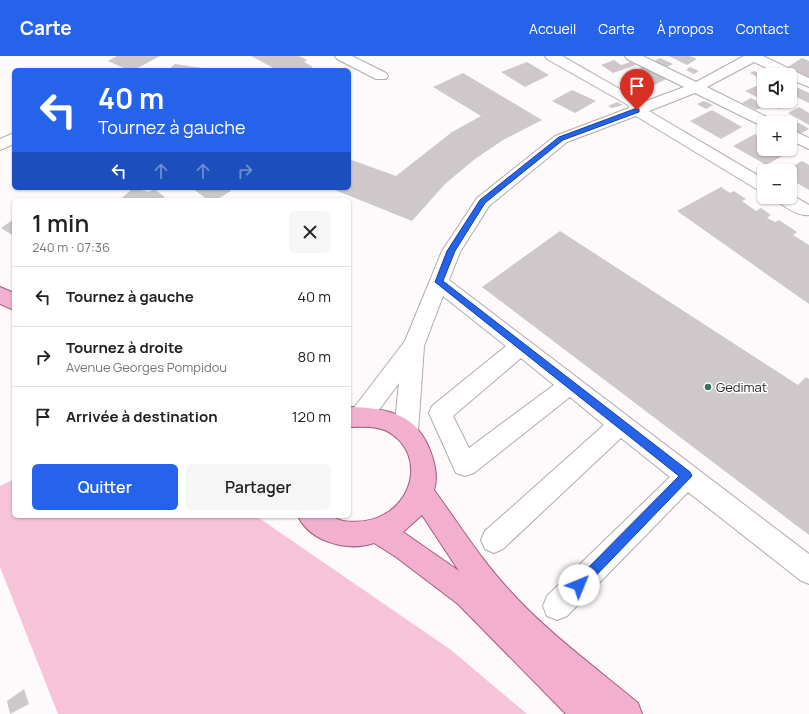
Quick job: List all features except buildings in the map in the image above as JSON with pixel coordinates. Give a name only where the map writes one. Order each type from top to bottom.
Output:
[{"type":"main road","points":[[0,294],[12,302]]},
{"type":"main road","points":[[313,518],[319,523],[337,532],[358,535],[378,532],[397,523],[412,509],[421,493],[425,476],[423,459],[417,444],[406,432],[393,422],[378,417],[355,416]]},
{"type":"main road","points":[[421,493],[501,602],[530,631],[627,714]]},
{"type":"main road","points":[[378,532],[405,548],[468,594],[573,700],[590,714]]},
{"type":"street","points":[[342,56],[381,76]]},
{"type":"street","points":[[552,56],[634,103],[637,110],[757,182]]},
{"type":"street","points":[[632,56],[757,117]]},
{"type":"street","points":[[406,432],[414,346],[451,251],[483,202],[561,139],[697,87],[753,56],[809,83]]},
{"type":"street","points":[[797,138],[809,144]]},
{"type":"street","points":[[0,145],[12,139]]},
{"type":"street","points":[[795,204],[805,210]]},
{"type":"street","points":[[439,282],[809,571]]},
{"type":"street","points":[[355,416],[414,346]]},
{"type":"street","points":[[521,346],[440,413],[465,465],[570,385]]},
{"type":"street","points":[[494,540],[622,424]]},
{"type":"street","points":[[557,606],[687,476]]},
{"type":"shaded area","points":[[12,480],[12,518],[259,518],[451,650],[527,714],[58,714],[0,567],[0,486]]},
{"type":"place","name":"Gedimat","points":[[708,387]]},
{"type":"route","points":[[579,585],[687,476],[439,282],[451,251],[483,202],[561,139],[637,110]]}]
